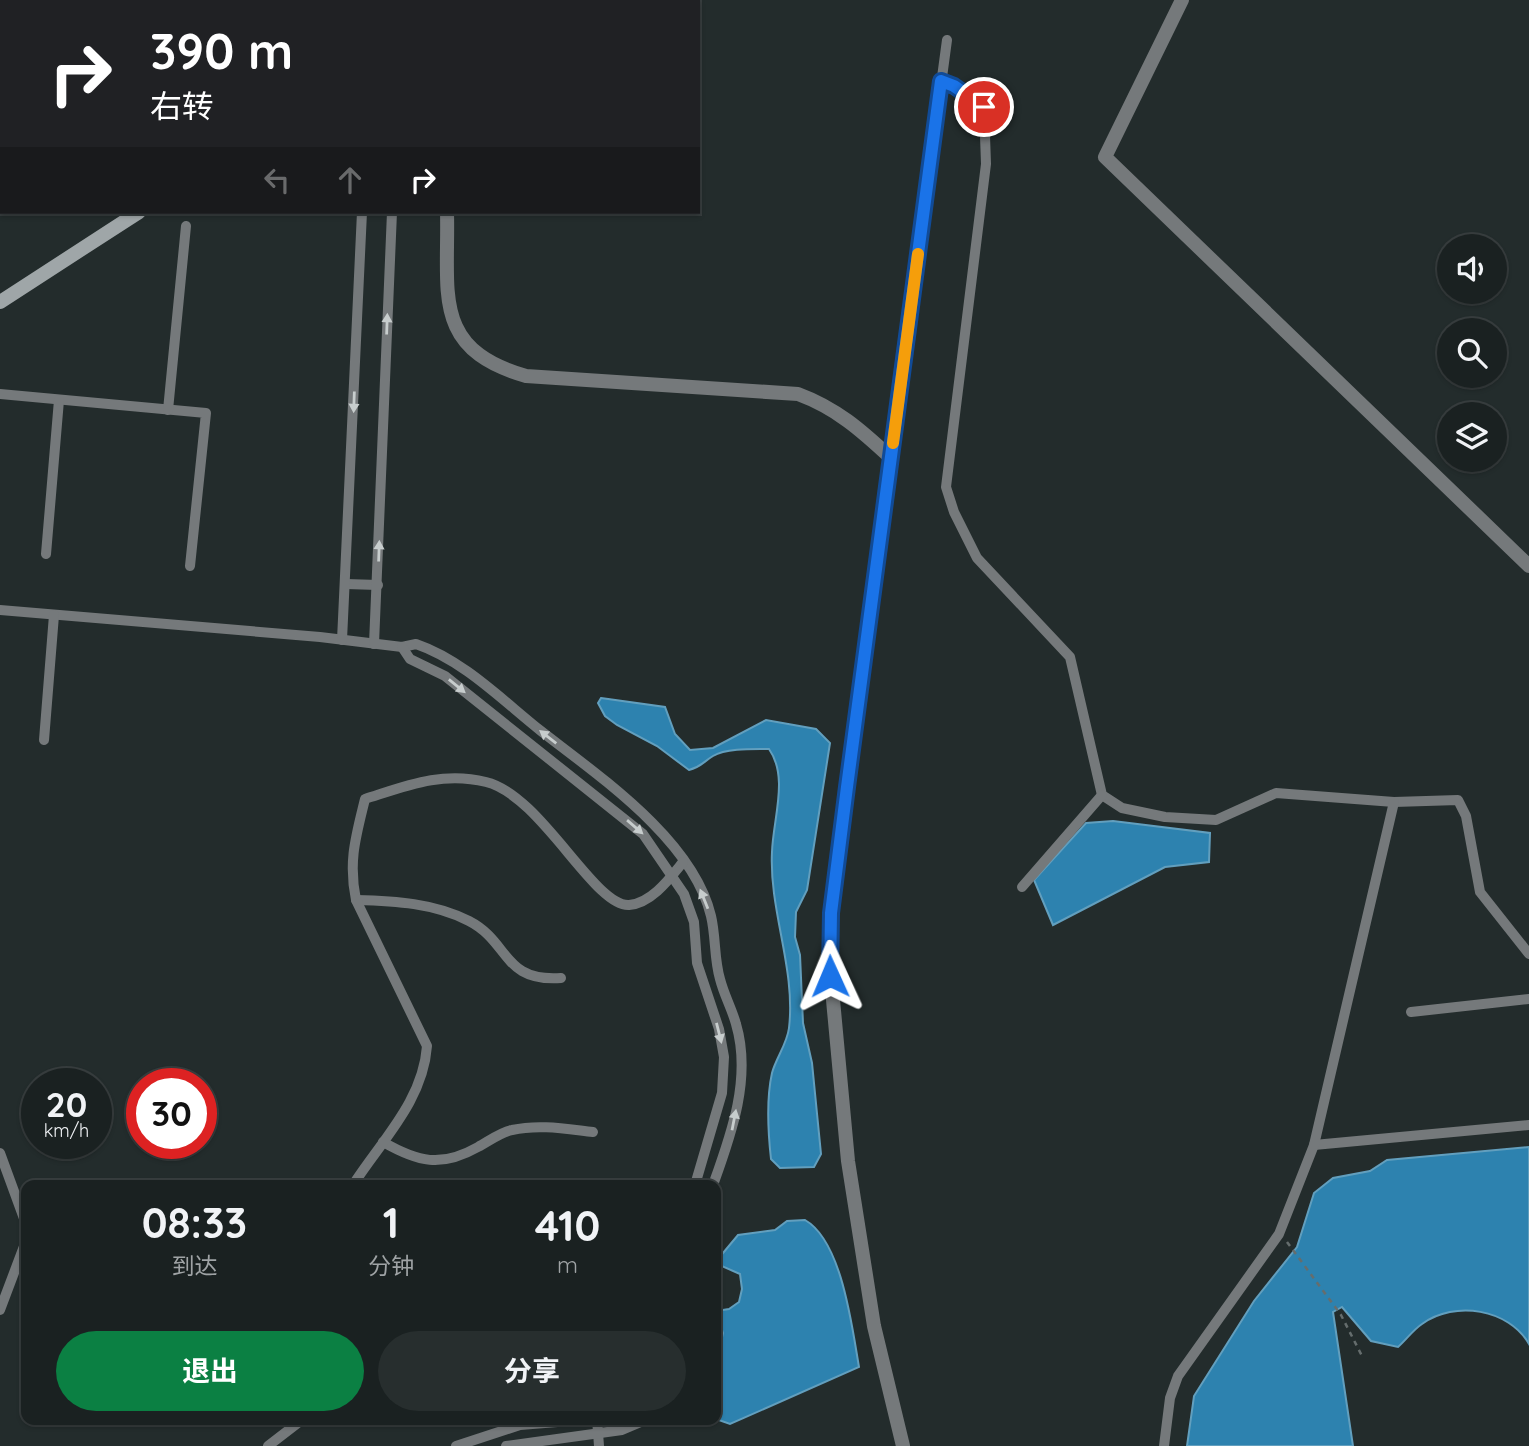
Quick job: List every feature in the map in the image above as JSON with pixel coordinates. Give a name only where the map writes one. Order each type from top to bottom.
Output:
[{"type":"main road","points":[[0,302],[136,214]]},
{"type":"street","points":[[1182,0],[1105,157],[1529,566]]},
{"type":"street","points":[[447,214],[450,314],[458,332],[479,357],[497,368],[526,376],[798,394],[824,403],[853,422],[891,458],[851,750],[831,913],[829,957],[848,1161],[874,1326],[903,1446]]},
{"type":"lane","points":[[891,458],[947,40]]},
{"type":"lane","points":[[941,81],[962,90],[984,107],[986,164],[946,487],[954,512],[977,558],[1070,657],[1102,795],[1122,808],[1165,817],[1216,820],[1276,793],[1394,802],[1458,800],[1466,816],[1480,892],[1529,954]]},
{"type":"lane","points":[[342,640],[362,214]]},
{"type":"lane","points":[[374,644],[392,214]]},
{"type":"lane","points":[[168,410],[186,226]]},
{"type":"lane","points":[[0,394],[206,413],[190,566]]},
{"type":"lane","points":[[46,554],[59,400]]},
{"type":"lane","points":[[346,584],[378,585]]},
{"type":"lane","points":[[0,610],[342,640],[402,648],[415,643],[449,659],[635,807],[657,827],[699,886],[711,917],[715,961],[737,1025],[742,1057],[731,1135],[715,1180]]},
{"type":"lane","points":[[44,740],[54,615]]},
{"type":"lane","points":[[402,648],[410,659],[445,676],[643,834],[684,894],[694,922],[697,963],[719,1029],[724,1058],[723,1093],[697,1180]]},
{"type":"lane","points":[[356,1180],[417,1093],[425,1072],[427,1046],[356,900],[351,857],[365,799],[430,778],[488,782],[516,795],[540,817],[599,888],[615,902],[630,905],[647,899],[683,862]]},
{"type":"lane","points":[[1022,887],[1102,795]]},
{"type":"lane","points":[[1164,1446],[1170,1398],[1178,1377],[1279,1234],[1314,1145],[1394,802]]},
{"type":"lane","points":[[356,900],[405,901],[448,912],[472,922],[515,966],[536,980],[561,978]]},
{"type":"lane","points":[[1411,1012],[1529,999]]},
{"type":"lane","points":[[1314,1145],[1529,1125]]},
{"type":"lane","points":[[383,1142],[410,1157],[433,1161],[461,1157],[510,1130],[545,1126],[593,1132]]},
{"type":"lane","points":[[0,1153],[21,1210]]},
{"type":"lane","points":[[0,1310],[21,1254]]},
{"type":"lane","points":[[268,1446],[295,1425]]},
{"type":"lane","points":[[456,1446],[531,1425]]},
{"type":"lane","points":[[597,1425],[599,1446]]},
{"type":"lane","points":[[506,1446],[598,1434],[634,1425]]},
{"type":"path","points":[[1291,1247],[1341,1315],[1362,1356]]},
{"type":"water","points":[[601,698],[665,707],[675,734],[690,750],[713,748],[766,720],[816,729],[830,743],[807,890],[796,912],[795,937],[800,955],[803,1023],[812,1063],[821,1154],[814,1167],[780,1168],[771,1159],[770,1149],[770,1083],[788,1034],[790,1006],[772,874],[779,785],[775,760],[769,749],[732,750],[718,753],[689,770],[657,746],[605,716],[598,703]]},
{"type":"water","points":[[1113,821],[1210,833],[1209,862],[1165,867],[1053,925],[1034,880],[1086,823]]},
{"type":"water","points":[[1529,1147],[1529,1344],[1520,1332],[1495,1316],[1465,1311],[1435,1317],[1419,1326],[1398,1347],[1371,1341],[1342,1307],[1333,1312],[1353,1446],[1187,1446],[1194,1396],[1254,1301],[1297,1247],[1314,1193],[1333,1178],[1370,1171],[1387,1160]]},
{"type":"water","points":[[805,1220],[818,1231],[828,1246],[837,1265],[849,1308],[859,1367],[730,1424],[721,1421],[721,1310],[729,1309],[739,1302],[742,1289],[740,1274],[721,1266],[721,1255],[738,1235],[775,1230],[787,1221]]},
{"type":"slow traffic","points":[[893,443],[918,254]]},
{"type":"route","points":[[830,976],[831,913],[941,81],[969,95],[984,107]]}]
